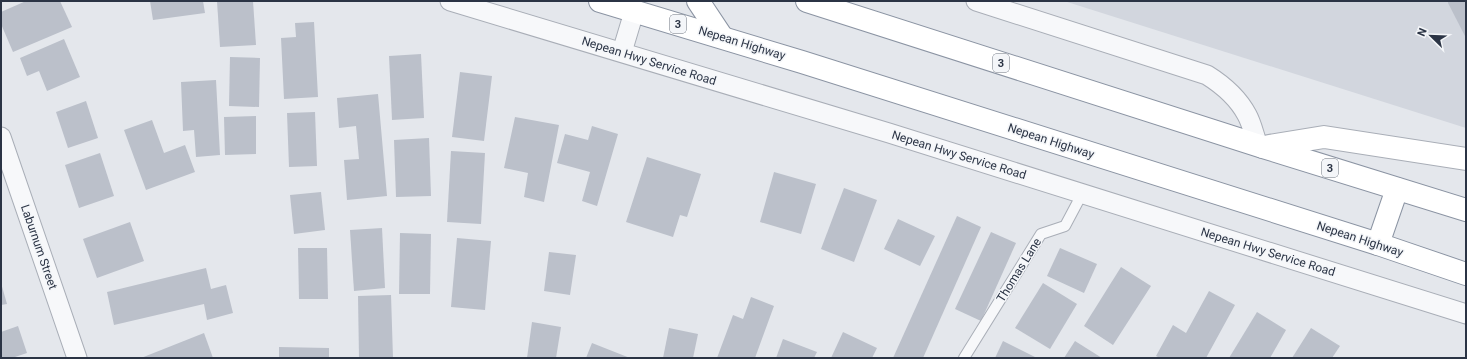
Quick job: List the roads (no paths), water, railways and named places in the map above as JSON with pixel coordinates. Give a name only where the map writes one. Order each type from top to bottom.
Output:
[{"type":"main road","name":"Nepean Highway","points":[[600,1],[633,7],[722,37],[1378,244],[1466,274]]},
{"type":"main road","points":[[698,1],[722,37]]},
{"type":"main road","name":"3","points":[[807,1],[1260,146],[1466,210]]},
{"type":"main road","points":[[1260,146],[1324,137],[1466,159]]},
{"type":"main road","points":[[1378,244],[1397,189]]},
{"type":"street","name":"Nepean Hwy Service Road","points":[[450,1],[622,52],[1466,314]]},
{"type":"street","points":[[976,1],[1208,75],[1221,84],[1248,115],[1260,146]]},
{"type":"street","points":[[622,52],[633,7]]},
{"type":"street","name":"Laburnum Street","points":[[1,137],[77,358]]},
{"type":"lane","name":"Thomas Lane","points":[[964,358],[1041,234],[1065,226],[1082,194]]}]
